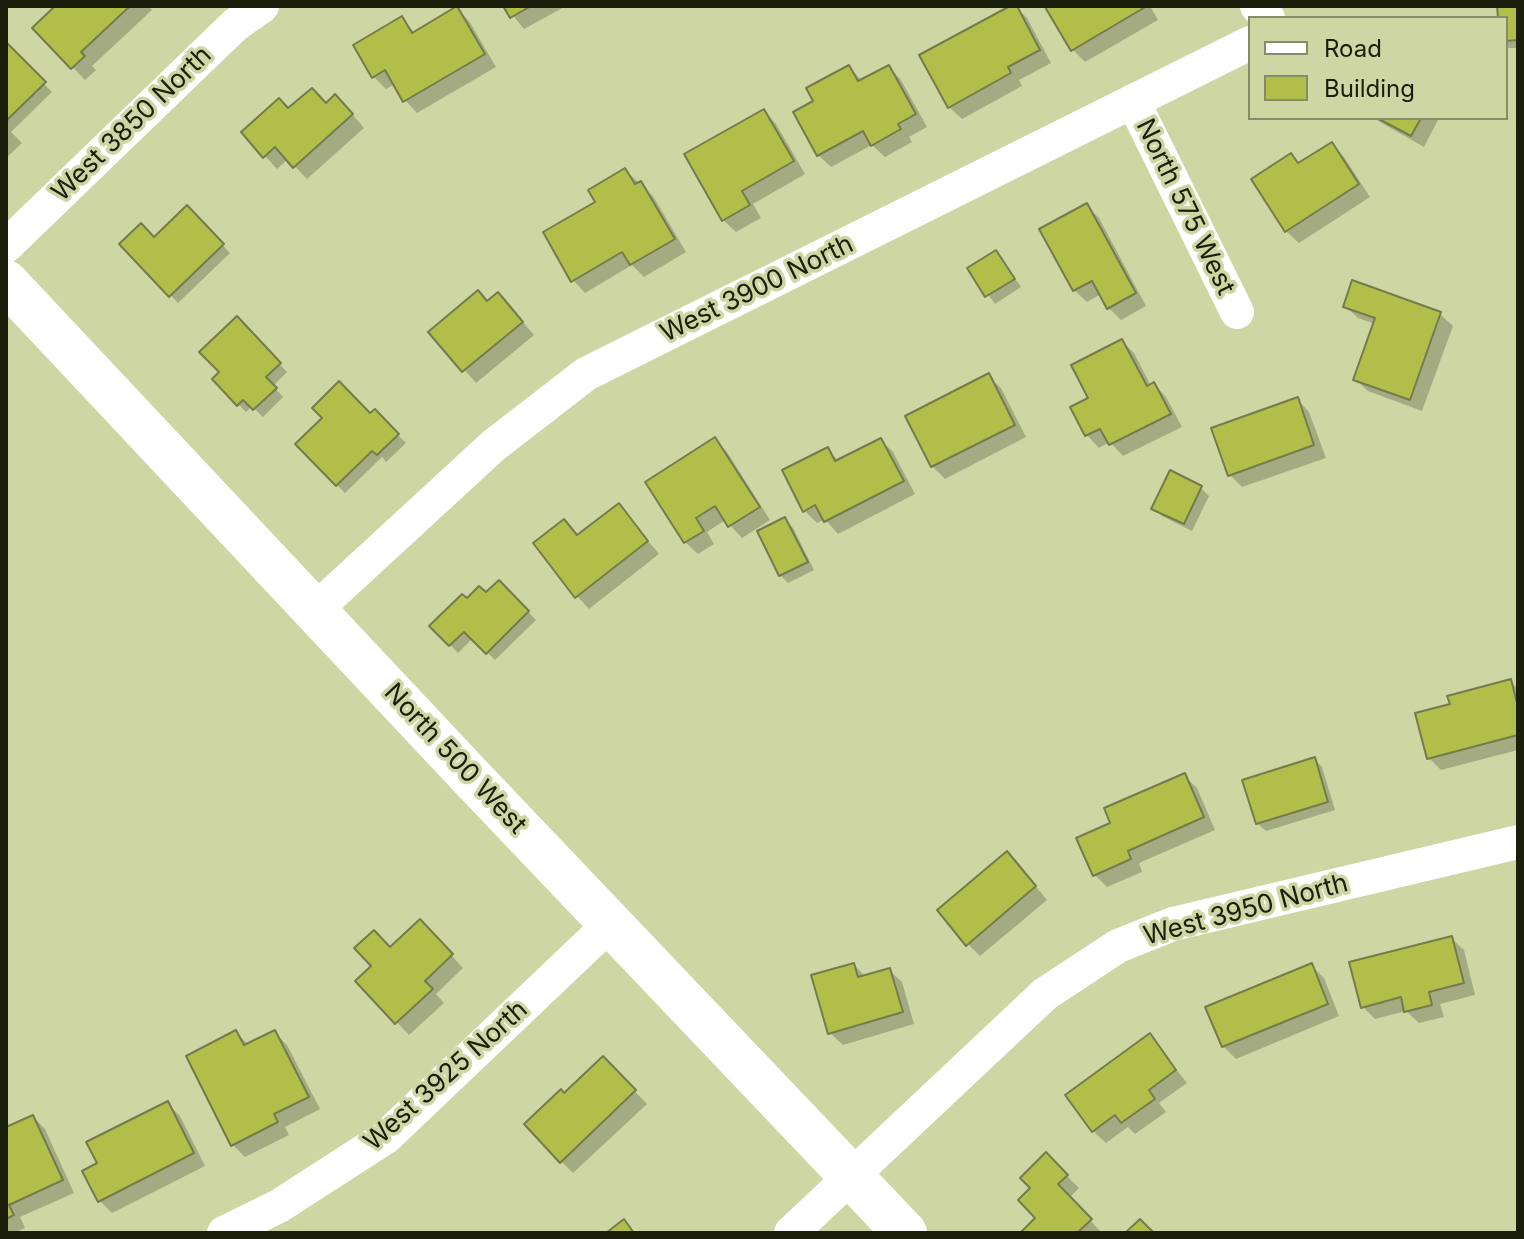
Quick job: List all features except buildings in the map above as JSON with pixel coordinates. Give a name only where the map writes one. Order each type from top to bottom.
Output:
[{"type":"street","name":"West 3850 North","points":[[6,246],[235,25],[262,6]]},
{"type":"street","name":"West 3900 North","points":[[315,610],[493,446],[586,374],[1248,44]]},
{"type":"street","name":"North 575 West","points":[[1133,101],[1237,312]]},
{"type":"street","name":"North 500 West","points":[[6,282],[905,1233]]},
{"type":"street","name":"West 3950 North","points":[[791,1233],[1045,994],[1118,946],[1173,924],[1518,842]]},
{"type":"street","name":"West 3925 North","points":[[224,1233],[279,1206],[386,1137],[611,923]]}]
